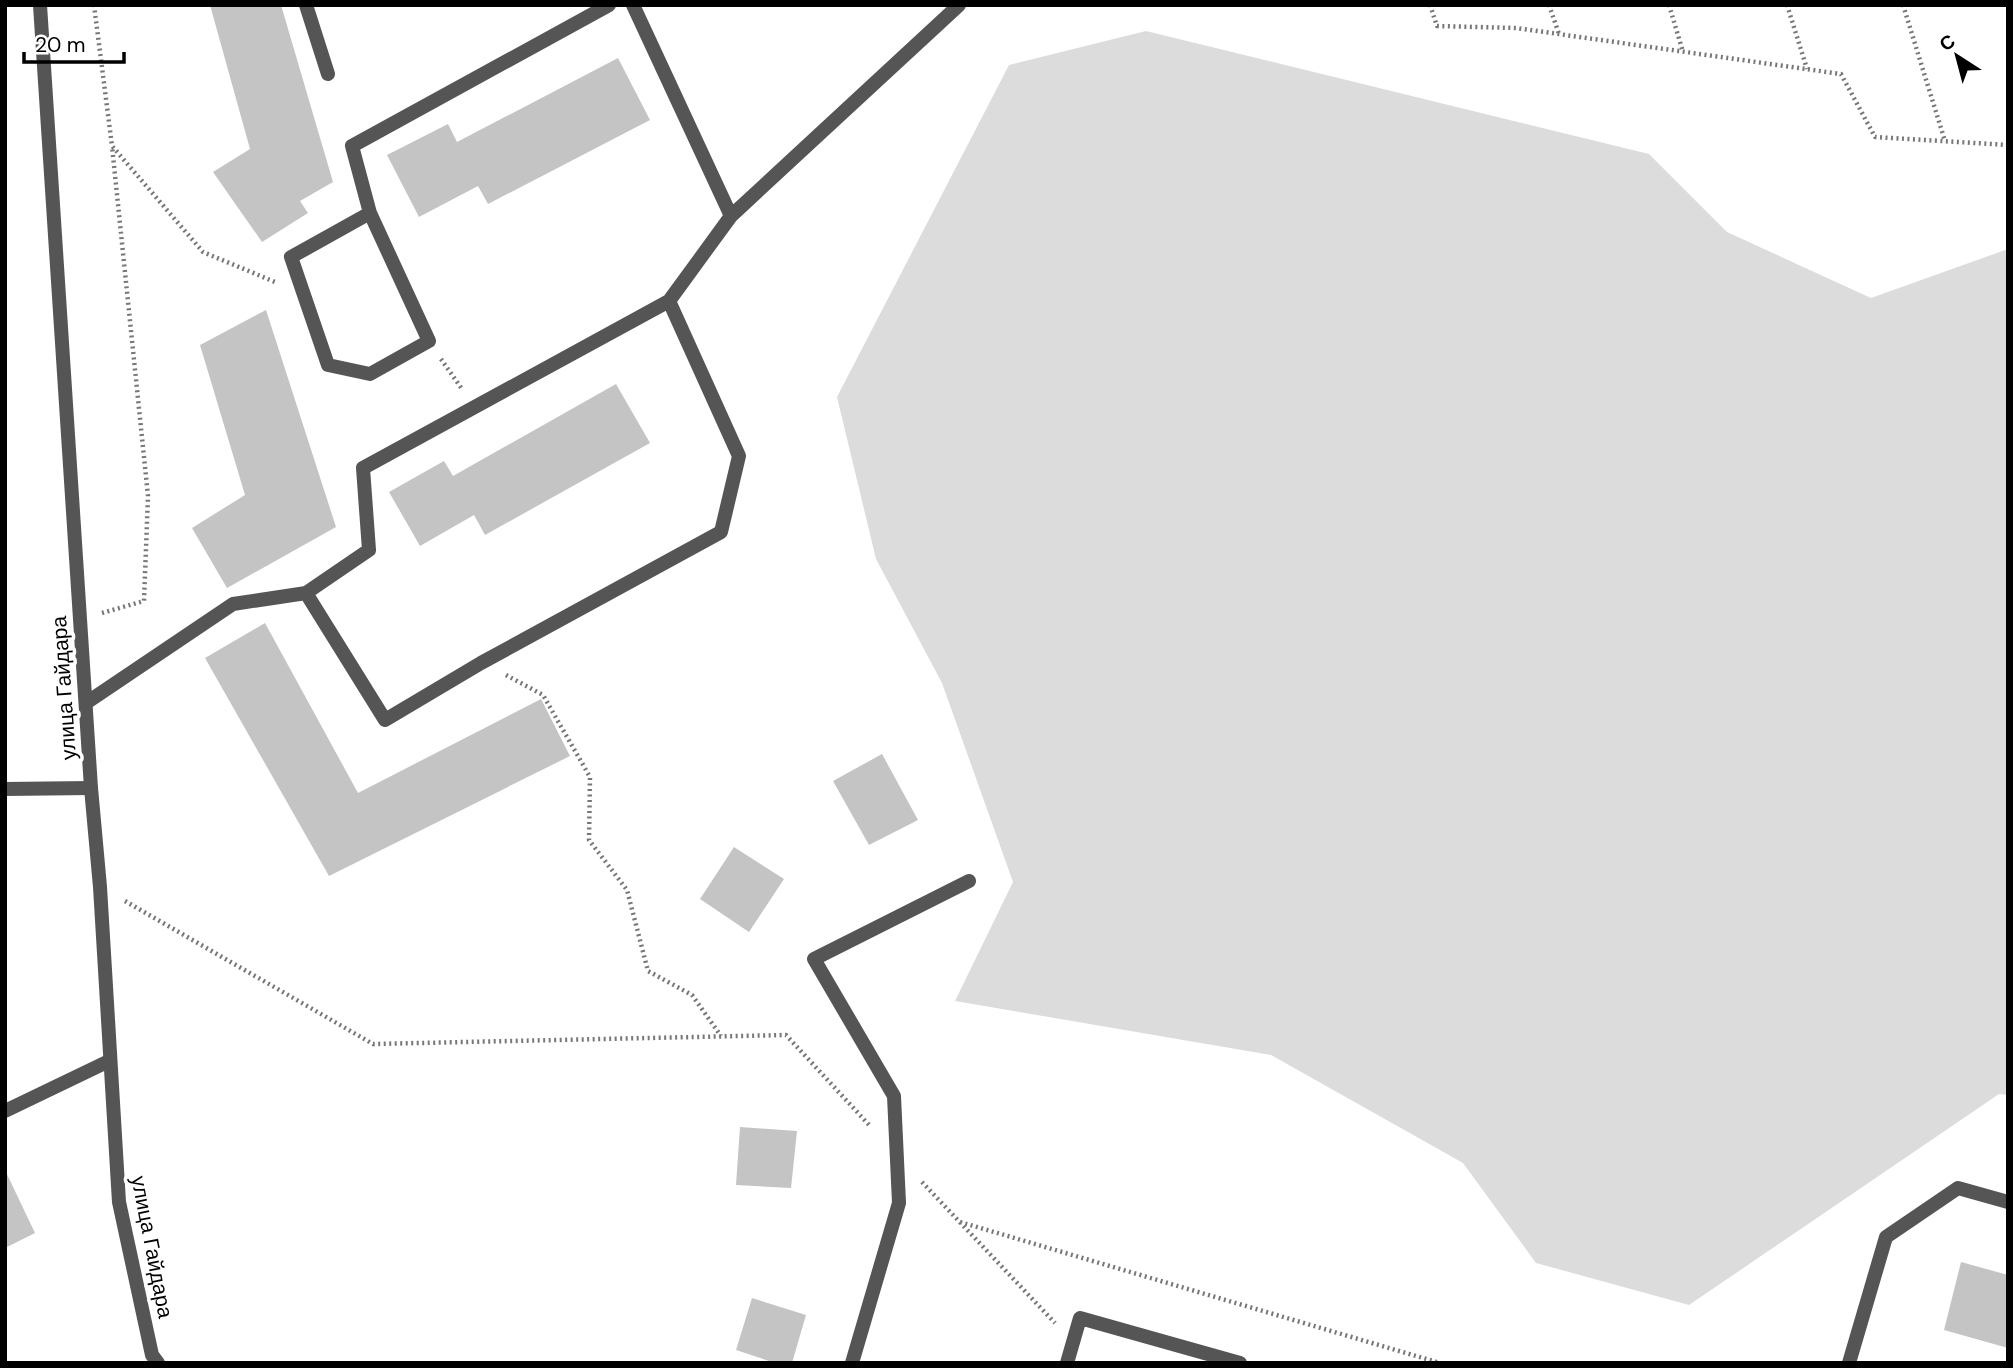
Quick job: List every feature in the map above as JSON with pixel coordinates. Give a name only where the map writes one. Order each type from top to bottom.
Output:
[{"type":"street","name":"улица Гайдара","points":[[40,5],[119,1202],[152,1355],[158,1363]]},
{"type":"street","points":[[306,5],[328,74]]},
{"type":"street","points":[[370,213],[291,257],[328,365],[370,373],[429,341],[370,213],[352,146],[609,5]]},
{"type":"street","points":[[633,5],[731,216]]},
{"type":"street","points":[[86,703],[233,604],[306,593],[369,550],[363,468],[669,301],[731,216],[960,5]]},
{"type":"street","points":[[306,593],[385,720],[481,663],[721,532],[739,456],[669,301]]},
{"type":"street","points":[[5,789],[91,788]]},
{"type":"street","points":[[852,1363],[899,1203],[894,1097],[814,959],[969,881]]},
{"type":"street","points":[[5,1111],[109,1061]]},
{"type":"street","points":[[1849,1363],[1886,1237],[1958,1188],[2008,1202]]},
{"type":"street","points":[[1067,1363],[1080,1318],[1240,1363]]},
{"type":"path","points":[[94,5],[112,146],[148,496],[144,601],[95,615]]},
{"type":"path","points":[[1430,5],[1437,26],[1516,28],[1841,74],[1875,137],[2008,145]]},
{"type":"path","points":[[1549,5],[1559,34]]},
{"type":"path","points":[[1669,5],[1683,52]]},
{"type":"path","points":[[1787,5],[1807,69]]},
{"type":"path","points":[[1903,5],[1945,141]]},
{"type":"path","points":[[112,146],[203,252],[303,293]]},
{"type":"path","points":[[429,341],[474,408]]},
{"type":"path","points":[[481,663],[543,695],[590,777],[589,840],[627,890],[648,971],[692,995],[721,1036]]},
{"type":"path","points":[[122,899],[373,1044],[786,1035],[1073,1342]]},
{"type":"path","points":[[959,1221],[1440,1363]]},
{"type":"shaded area","points":[[1146,31],[1649,154],[1727,232],[1871,298],[2008,249],[2008,1095],[1999,1094],[1689,1305],[1536,1263],[1463,1163],[1271,1055],[955,1001],[1013,882],[942,683],[876,559],[837,397],[1009,65]]},
{"type":"building","points":[[210,5],[281,5],[333,182],[300,201],[308,213],[262,242],[213,172],[250,149]]},
{"type":"building","points":[[618,58],[650,120],[488,204],[478,186],[419,217],[387,155],[448,124],[457,142]]},
{"type":"building","points":[[266,310],[336,527],[227,588],[192,528],[245,495],[200,345]]},
{"type":"building","points":[[616,384],[650,443],[485,535],[474,515],[420,546],[389,492],[444,461],[453,476]]},
{"type":"building","points":[[265,623],[358,793],[541,699],[570,756],[329,876],[205,658]]},
{"type":"building","points":[[882,754],[918,820],[869,845],[833,781]]},
{"type":"building","points":[[734,847],[784,879],[749,932],[700,899]]},
{"type":"building","points":[[740,1127],[797,1131],[791,1188],[736,1185]]},
{"type":"building","points":[[5,1170],[35,1233],[5,1248]]},
{"type":"building","points":[[1961,1262],[2008,1275],[2008,1348],[1944,1330]]},
{"type":"building","points":[[752,1298],[806,1315],[792,1363],[775,1363],[736,1350]]}]
